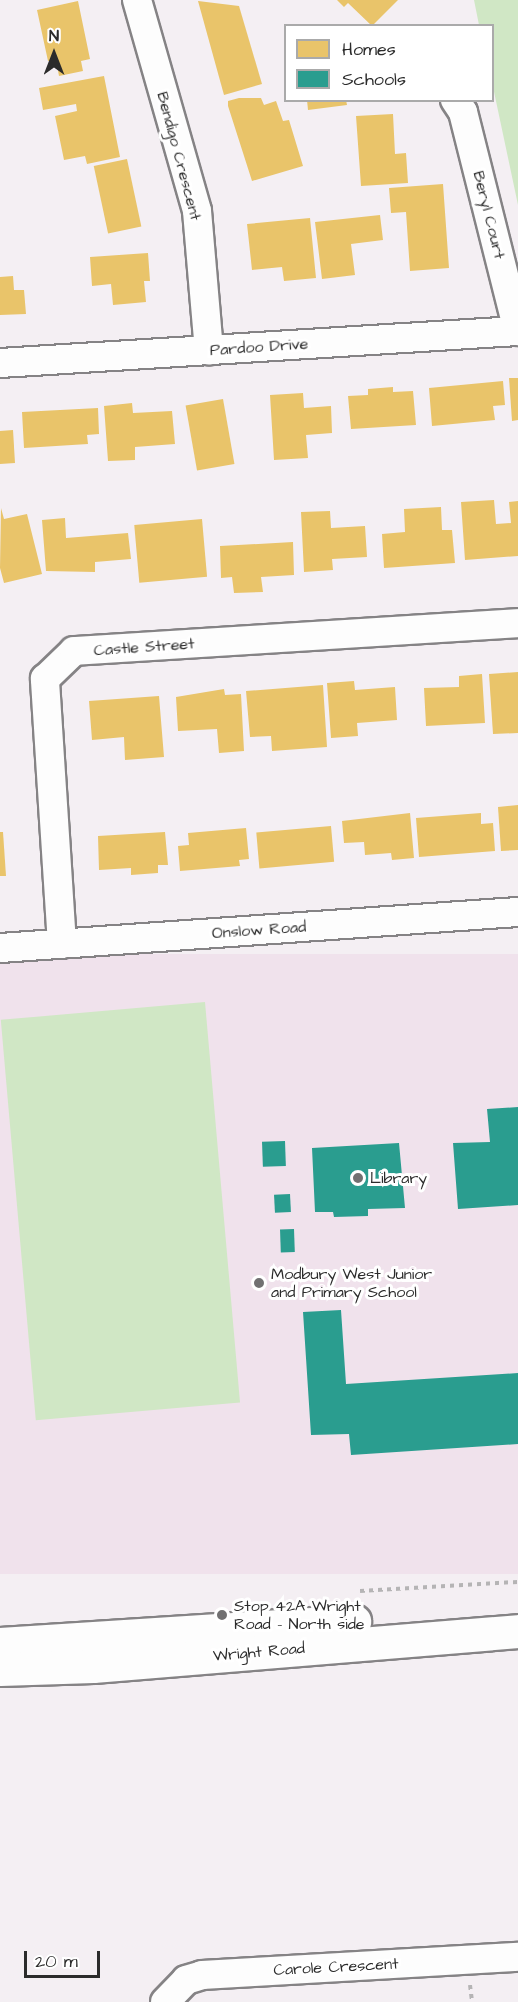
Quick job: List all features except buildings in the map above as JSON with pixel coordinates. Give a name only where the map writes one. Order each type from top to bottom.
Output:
[{"type":"main road","name":"Wright Road","points":[[0,1644],[518,1610]]},
{"type":"main road","name":"Wright Road","points":[[0,1669],[93,1666],[518,1632]]},
{"type":"street","name":"Bendigo Crescent","points":[[137,0],[197,211],[209,350]]},
{"type":"street","name":"Beryl Court","points":[[456,102],[463,112],[518,331]]},
{"type":"street","name":"Pardoo Drive","points":[[0,363],[518,331]]},
{"type":"street","name":"Castle Street","points":[[62,944],[45,679],[74,651],[518,623]]},
{"type":"street","name":"Onslow Road","points":[[0,948],[518,912]]},
{"type":"street","name":"Carole Crescent","points":[[165,2002],[186,1980],[202,1975],[518,1957]]},
{"type":"shaded area","name":"Modbury West Junior and Primary School","points":[[0,954],[518,954],[518,1574],[0,1574]]},
{"type":"green space","points":[[474,0],[518,0],[518,205],[494,92],[494,24],[479,24]]},
{"type":"green space","points":[[205,1002],[240,1402],[36,1420],[1,1020]]},
{"type":"place","name":"Library","points":[[358,1178]]},
{"type":"place","name":"Modbury West Junior and Primary School","points":[[259,1283]]},
{"type":"place","name":"Stop 42A Wright Road - North side","points":[[222,1615]]}]
